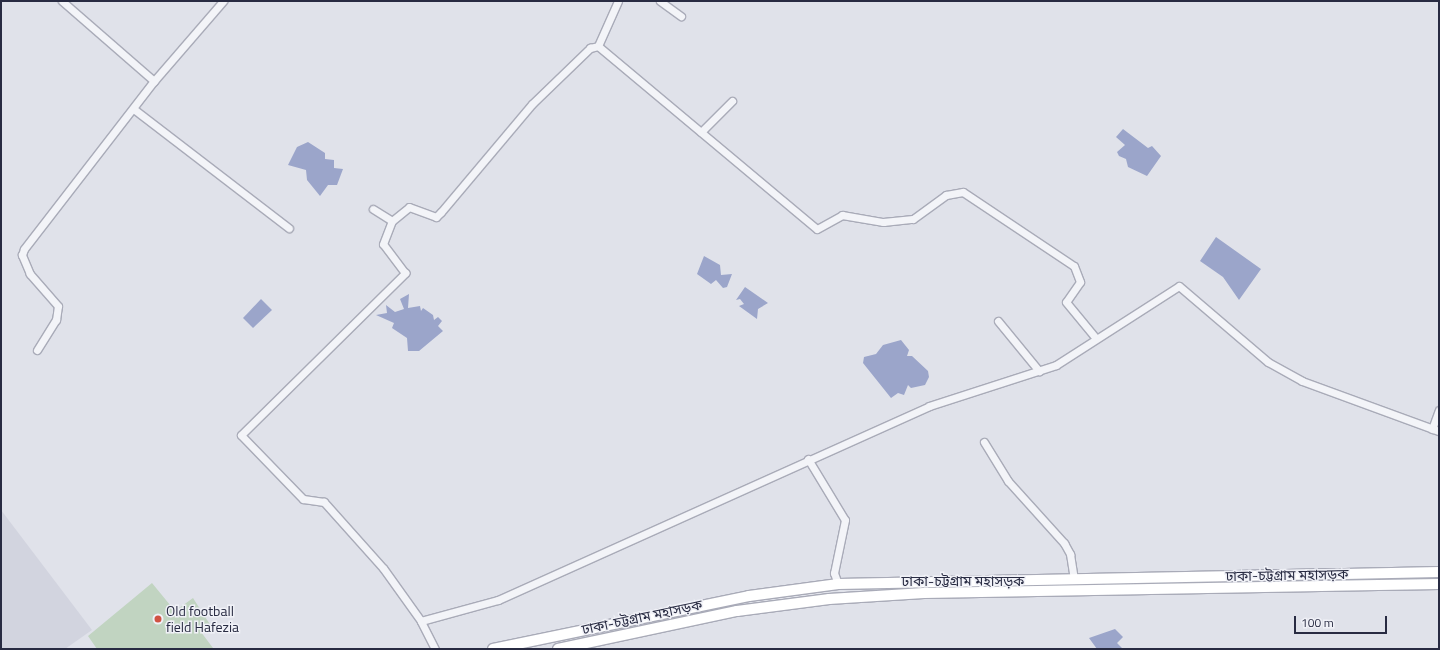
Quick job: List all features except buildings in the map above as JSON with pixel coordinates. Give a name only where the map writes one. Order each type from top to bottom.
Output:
[{"type":"highway","name":"ঢাকা-চট্টগ্রাম মহাসড়ক","points":[[494,649],[749,596],[838,584],[1439,572]]},
{"type":"highway","name":"ঢাকা-চট্টগ্রাম মহাসড়ক","points":[[558,649],[737,612],[829,598],[924,593],[1439,584]]},
{"type":"street","points":[[62,1],[154,81]]},
{"type":"street","points":[[37,350],[56,320],[58,306],[30,274],[22,255],[24,250],[135,110],[154,81],[223,1]]},
{"type":"street","points":[[598,46],[618,1]]},
{"type":"street","points":[[660,1],[681,16]]},
{"type":"street","points":[[598,46],[817,229],[842,215],[883,222],[913,219],[946,195],[962,192],[1074,266],[1080,282],[1066,302],[1095,337]]},
{"type":"street","points":[[435,649],[421,621],[383,568],[324,502],[303,499],[241,436],[405,273],[383,244],[392,221],[409,207],[436,217],[532,104],[590,48],[598,46]]},
{"type":"street","points":[[701,132],[732,101]]},
{"type":"street","points":[[135,110],[288,228]]},
{"type":"street","points":[[373,209],[392,221]]},
{"type":"street","points":[[421,621],[498,600],[808,458],[929,406],[1056,365],[1095,337],[1179,286],[1268,362],[1302,381],[1436,430],[1439,410]]},
{"type":"street","points":[[998,321],[1038,371]]},
{"type":"street","points":[[984,442],[1008,481],[1064,543],[1070,554],[1074,580]]},
{"type":"street","points":[[808,458],[845,520],[834,573],[838,584]]},
{"type":"shaded area","points":[[1,510],[92,630],[65,649],[1,649]]},
{"type":"green space","name":"Old football field Hafezia","points":[[152,583],[175,611],[193,598],[211,626],[201,632],[213,648],[97,649],[88,636]]},
{"type":"water","points":[[1123,129],[1148,148],[1152,146],[1161,156],[1147,176],[1128,167],[1126,159],[1119,156],[1117,152],[1125,145],[1116,137]]},
{"type":"water","points":[[308,142],[325,153],[325,159],[334,160],[334,168],[343,169],[337,185],[328,185],[320,196],[307,180],[306,170],[288,165],[297,147]]},
{"type":"water","points":[[1216,237],[1261,269],[1239,300],[1223,277],[1200,261]]},
{"type":"water","points":[[704,256],[720,265],[721,275],[732,274],[727,287],[723,288],[716,280],[711,284],[697,274]]},
{"type":"water","points":[[745,287],[768,303],[758,309],[757,319],[739,306],[744,304],[740,299],[736,300]]},
{"type":"water","points":[[409,294],[408,308],[420,306],[421,311],[423,308],[433,315],[434,320],[438,317],[442,321],[438,326],[443,331],[419,351],[408,351],[407,338],[392,328],[394,323],[376,315],[387,313],[386,305],[395,312],[404,309],[400,299]]},
{"type":"water","points":[[261,299],[272,310],[253,328],[243,318]]},
{"type":"water","points":[[901,340],[909,350],[907,356],[912,356],[928,371],[929,377],[925,385],[911,388],[908,385],[904,395],[898,393],[891,398],[863,363],[864,357],[876,354],[883,345]]},
{"type":"water","points":[[1115,629],[1123,637],[1117,643],[1123,649],[1097,649],[1089,638]]},
{"type":"place","name":"Old football field Hafezia","points":[[158,619]]}]
